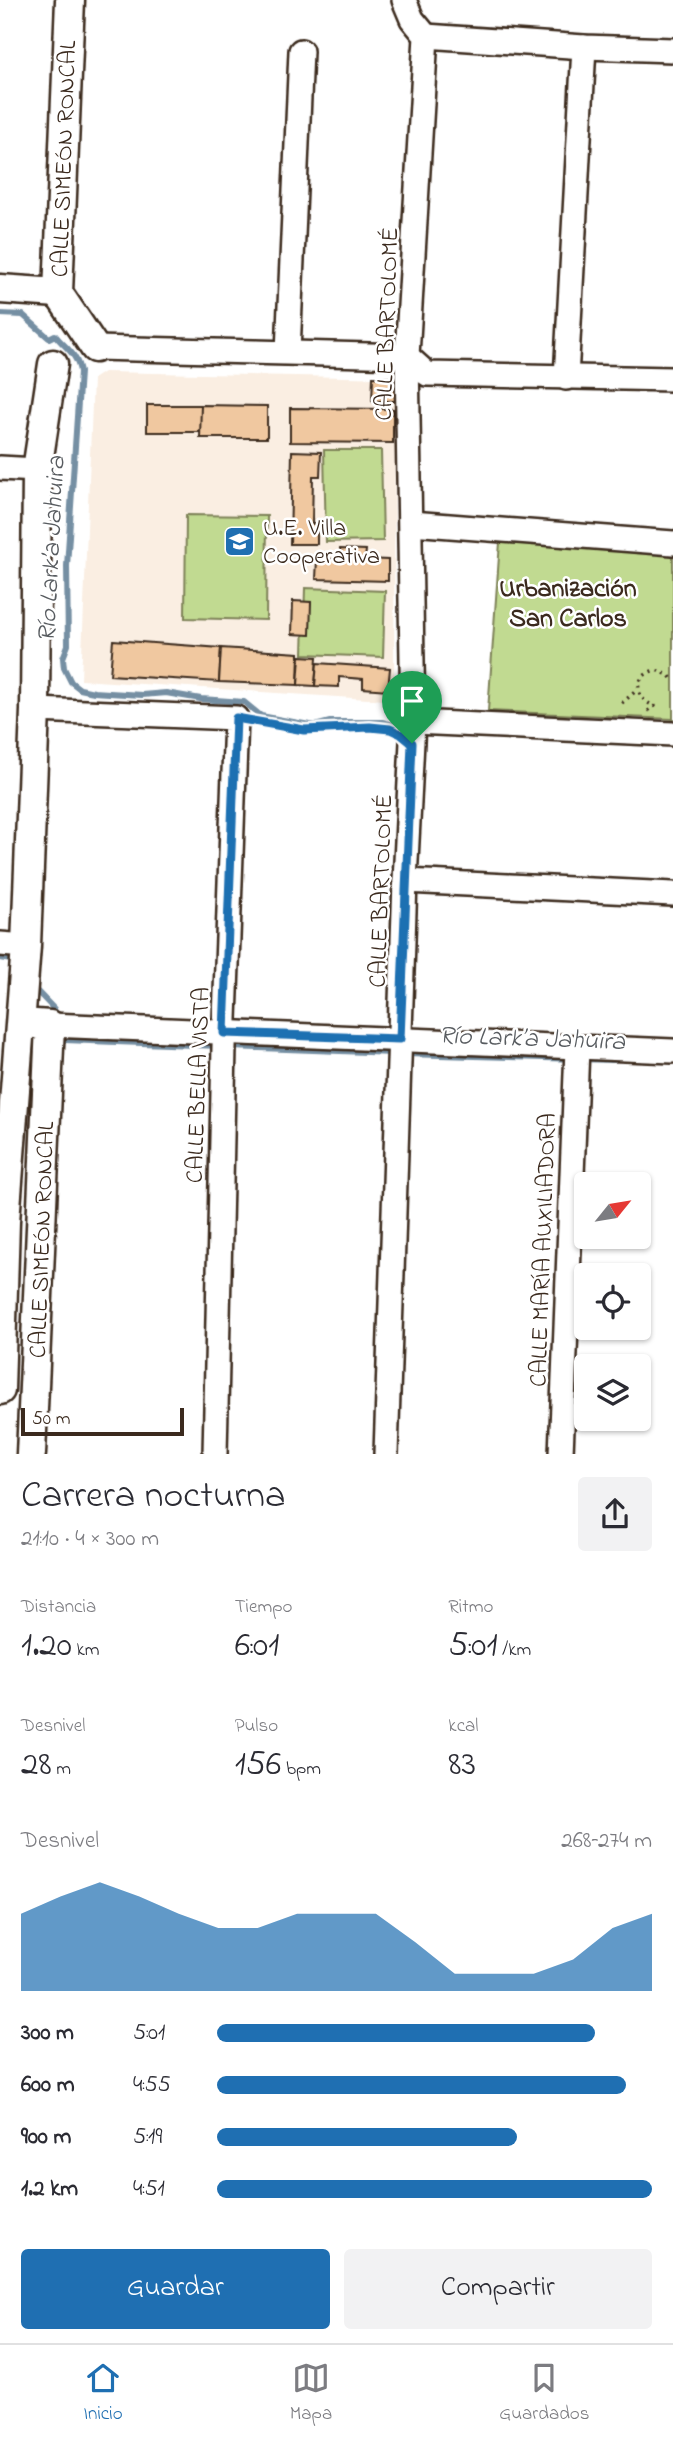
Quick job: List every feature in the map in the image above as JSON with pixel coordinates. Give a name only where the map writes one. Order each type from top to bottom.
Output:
[{"type":"street","name":"CALLE SIMEÓN RONCAL","points":[[70,0],[58,293],[95,348]]},
{"type":"street","points":[[404,0],[412,19],[426,36],[673,50]]},
{"type":"street","name":"CALLE BARTOLOMÉ","points":[[386,1454],[405,881],[413,733],[407,356],[426,36]]},
{"type":"street","points":[[566,378],[584,47]]},
{"type":"street","points":[[288,352],[301,51]]},
{"type":"street","points":[[0,289],[58,293]]},
{"type":"street","points":[[95,348],[407,356],[427,374],[673,379]]},
{"type":"street","name":"CALLE SIMEÓN RONCAL","points":[[0,1390],[6,1109],[21,1023],[13,945],[35,710],[37,470],[53,364]]},
{"type":"street","points":[[0,468],[37,470]]},
{"type":"street","points":[[411,523],[673,543]]},
{"type":"street","points":[[35,710],[236,718]]},
{"type":"street","name":"CALLE BELLA VISTA","points":[[215,1454],[224,1033],[236,718]]},
{"type":"street","points":[[413,733],[673,734]]},
{"type":"street","points":[[405,881],[673,894]]},
{"type":"street","points":[[21,1023],[673,1051]]},
{"type":"street","name":"CALLE SIMEÓN RONCAL","points":[[31,1454],[50,1025]]},
{"type":"street","name":"CALLE MARÍA AUXILIADORA","points":[[561,1454],[577,1048]]},
{"type":"path","points":[[639,732],[640,717],[655,706],[642,699],[637,690],[638,682],[649,672],[662,671],[673,681]]},
{"type":"path","points":[[622,703],[637,690]]},
{"type":"path","points":[[236,718],[304,730],[370,727],[390,729],[401,734],[413,733]]},
{"type":"shaded area","name":"U.E. Villa Cooperativa","points":[[104,372],[395,378],[394,690],[390,696],[383,700],[81,680],[93,379]]},
{"type":"green space","points":[[324,450],[381,450],[383,541],[326,542]]},
{"type":"green space","points":[[186,515],[267,516],[266,620],[185,618]]},
{"type":"green space","points":[[500,542],[673,553],[673,719],[488,711]]},
{"type":"green space","points":[[305,588],[385,591],[383,657],[303,654]]},
{"type":"building","points":[[373,377],[395,378],[395,401],[372,401]]},
{"type":"building","points":[[147,405],[201,405],[201,432],[147,432]]},
{"type":"building","points":[[201,405],[267,406],[267,438],[200,438]]},
{"type":"building","points":[[290,408],[393,409],[393,443],[290,442]]},
{"type":"building","points":[[292,451],[321,452],[320,476],[313,476],[312,524],[317,524],[317,544],[290,544]]},
{"type":"building","points":[[340,549],[366,550],[365,559],[388,560],[388,581],[316,579],[317,559],[339,559]]},
{"type":"building","points":[[293,601],[311,602],[310,635],[292,634]]},
{"type":"building","points":[[113,640],[221,648],[219,682],[110,675]]},
{"type":"building","points":[[221,648],[299,653],[298,685],[219,682]]},
{"type":"building","points":[[300,656],[317,657],[315,686],[298,685]]},
{"type":"building","points":[[317,663],[390,668],[388,690],[363,688],[363,679],[339,677],[339,687],[315,686]]},
{"type":"waterway","name":"Río Lark’a Jahuira","points":[[0,314],[23,315],[49,338],[55,335],[73,355],[80,372],[67,566],[68,645],[63,658],[64,668],[71,682],[80,689],[94,692],[142,695],[166,693],[244,702],[261,716],[315,726],[330,722],[382,722],[407,729]]},
{"type":"waterway","name":"Río Lark’a Jahuira","points":[[0,958],[11,960],[16,966]]},
{"type":"waterway","name":"Río Lark’a Jahuira","points":[[31,985],[54,1009],[58,1020]]},
{"type":"waterway","name":"Río Lark’a Jahuira","points":[[62,1030],[65,1040],[219,1046]]},
{"type":"waterway","name":"Río Lark’a Jahuira","points":[[230,1047],[394,1053]]},
{"type":"waterway","name":"Río Lark’a Jahuira","points":[[405,1054],[614,1060]]},
{"type":"place","name":"U.E. Villa Cooperativa","points":[[240,541]]},
{"type":"district","name":"Urbanización San Carlos","points":[[568,602]]},
{"type":"route","points":[[236,718],[304,730],[370,727],[390,729],[412,743],[400,1039],[224,1033],[236,718]]}]
